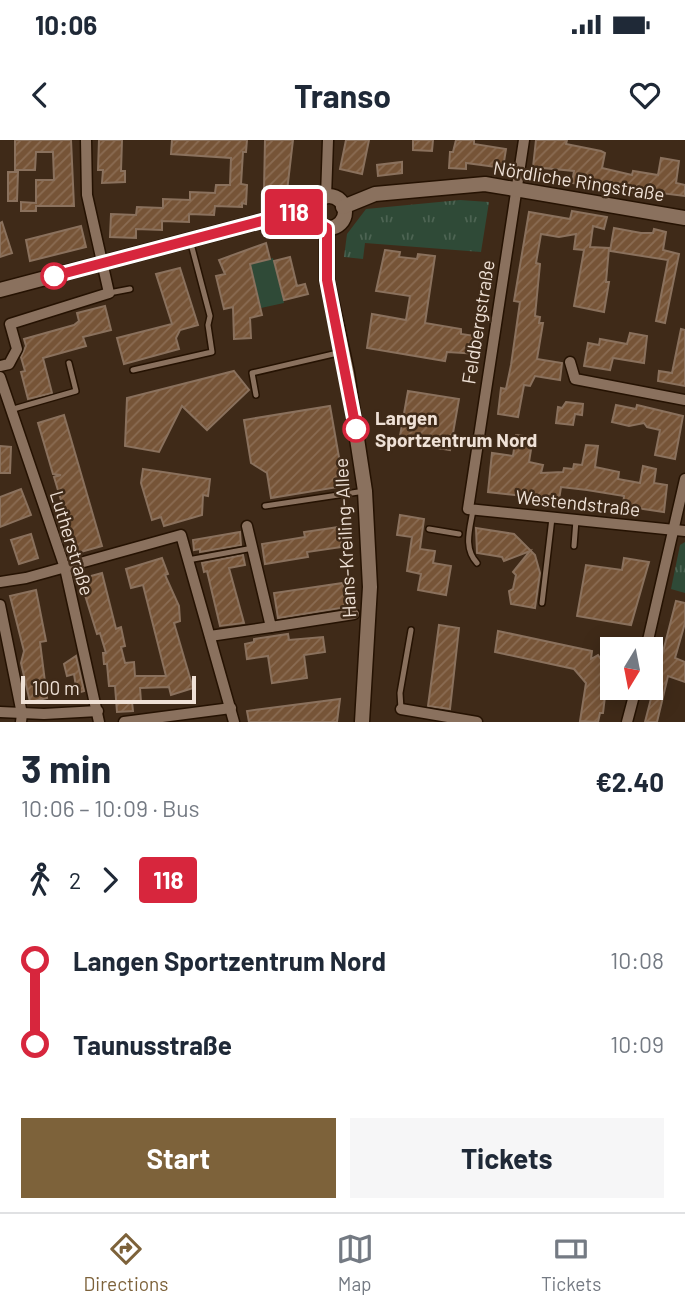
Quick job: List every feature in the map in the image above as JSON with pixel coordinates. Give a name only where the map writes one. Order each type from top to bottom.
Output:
[{"type":"street","points":[[0,366],[9,364],[17,349],[10,324],[109,293],[87,195],[86,140]]},
{"type":"street","points":[[326,197],[328,140]]},
{"type":"street","name":"Feldbergstraße","points":[[470,510],[524,140]]},
{"type":"street","name":"Nördliche Ringstraße","points":[[343,207],[358,198],[474,184],[516,187],[685,218]]},
{"type":"street","points":[[326,197],[335,198],[343,207],[342,220],[327,228],[316,222],[313,211],[315,203],[326,197]]},
{"type":"street","points":[[0,290],[296,212],[313,211]]},
{"type":"street","name":"Hans-Kreiling-Allee","points":[[327,228],[327,280],[365,492],[370,587],[362,722]]},
{"type":"street","points":[[570,362],[575,379],[685,400]]},
{"type":"street","name":"Lutherstraße","points":[[0,377],[6,403],[65,568],[98,716]]},
{"type":"street","points":[[649,637],[679,531],[685,479]]},
{"type":"street","name":"Westendstraße","points":[[470,510],[679,531]]},
{"type":"street","points":[[247,526],[271,627]]},
{"type":"street","points":[[0,582],[65,568],[181,536],[234,722]]},
{"type":"street","points":[[0,605],[21,718]]},
{"type":"street","points":[[210,636],[354,614]]},
{"type":"street","points":[[628,722],[633,700]]},
{"type":"street","points":[[124,722],[231,708]]},
{"type":"street","points":[[401,709],[477,722]]},
{"type":"street","points":[[0,712],[21,718],[98,716]]},
{"type":"lane","points":[[132,370],[212,352],[210,316],[190,240]]},
{"type":"lane","points":[[109,293],[131,289]]},
{"type":"lane","points":[[256,395],[252,373],[342,352]]},
{"type":"lane","points":[[6,403],[76,391],[69,363]]},
{"type":"lane","points":[[265,506],[365,492]]},
{"type":"lane","points":[[470,510],[468,546],[470,555],[477,563]]},
{"type":"lane","points":[[542,603],[552,518]]},
{"type":"lane","points":[[573,546],[576,520]]},
{"type":"lane","points":[[429,529],[459,534]]},
{"type":"lane","points":[[188,560],[253,548]]},
{"type":"lane","points":[[401,709],[400,692],[411,630]]},
{"type":"green space","points":[[460,200],[489,202],[481,252],[365,243],[363,259],[344,257],[347,234],[366,209]]},
{"type":"green space","points":[[273,258],[284,303],[261,308],[250,264]]},
{"type":"green space","points":[[685,542],[685,593],[671,589],[680,545]]},
{"type":"building","points":[[15,140],[71,140],[74,206],[36,206],[36,211],[21,211],[21,202],[36,203],[36,180],[54,180],[53,152],[36,152],[35,170],[15,170]]},
{"type":"building","points":[[99,140],[122,140],[121,171],[125,171],[125,182],[102,183],[103,170],[98,170]]},
{"type":"building","points":[[172,140],[247,140],[246,152],[243,152],[241,184],[247,185],[246,204],[242,203],[242,207],[215,206],[214,215],[189,214],[189,222],[162,221],[162,230],[136,229],[136,238],[110,237],[111,214],[136,215],[137,207],[163,208],[163,199],[190,200],[190,192],[215,193],[216,185],[230,185],[231,158],[171,154]]},
{"type":"building","points":[[265,140],[293,140],[287,191],[264,190]]},
{"type":"building","points":[[346,140],[369,140],[362,174],[340,169]]},
{"type":"building","points":[[413,140],[433,140],[432,151],[413,150]]},
{"type":"building","points":[[456,140],[474,140],[474,144],[506,149],[503,168],[466,163],[466,169],[449,168],[450,152],[453,152]]},
{"type":"building","points":[[536,140],[567,140],[566,144],[601,151],[605,153],[602,168],[632,175],[633,171],[658,175],[661,158],[679,161],[676,183],[685,185],[685,196],[653,192],[650,196],[572,183],[574,171],[533,167]]},
{"type":"building","points":[[402,162],[402,173],[378,176],[377,165]]},
{"type":"building","points":[[8,172],[18,172],[17,201],[8,201]]},
{"type":"building","points":[[572,211],[607,217],[604,229],[593,226],[590,247],[609,248],[606,282],[609,282],[604,312],[574,306],[584,250],[574,249],[576,234],[559,237],[541,234],[536,263],[540,264],[535,316],[540,317],[539,323],[543,323],[537,359],[562,363],[560,380],[535,376],[530,386],[524,385],[518,417],[498,414],[501,388],[506,389],[511,365],[520,302],[514,301],[529,212],[570,219]]},
{"type":"building","points":[[2,222],[12,253],[0,257],[0,223]]},
{"type":"building","points":[[81,226],[86,247],[30,261],[26,240]]},
{"type":"building","points":[[614,228],[641,233],[653,233],[654,229],[666,232],[663,250],[679,254],[665,323],[656,321],[668,260],[610,251]]},
{"type":"building","points":[[266,243],[270,259],[250,264],[262,315],[250,318],[251,338],[234,339],[233,307],[224,309],[216,276],[225,274],[219,260]]},
{"type":"building","points":[[385,250],[400,252],[399,257],[417,259],[418,254],[435,256],[425,323],[461,329],[461,334],[482,337],[479,354],[447,352],[445,361],[367,348],[372,314],[406,320],[410,296],[376,291]]},
{"type":"building","points":[[290,257],[297,286],[305,284],[308,294],[284,300],[274,261]]},
{"type":"building","points":[[180,268],[198,325],[180,330],[176,338],[179,349],[124,364],[117,338],[172,324],[156,274]]},
{"type":"building","points":[[105,306],[111,330],[83,337],[86,346],[43,358],[52,393],[28,399],[21,372],[25,371],[21,357],[26,346],[24,339],[74,325],[79,321],[77,313]]},
{"type":"building","points":[[681,329],[685,330],[685,386],[658,381],[659,371],[672,373]]},
{"type":"building","points":[[630,333],[647,336],[644,363],[613,358],[610,370],[584,366],[588,343],[599,345],[600,339],[627,344]]},
{"type":"building","points":[[234,371],[249,390],[207,430],[182,406],[159,452],[125,446],[127,398]]},
{"type":"building","points":[[408,391],[459,399],[450,450],[431,447],[432,442],[400,436]]},
{"type":"building","points":[[566,402],[583,404],[582,415],[575,414],[573,425],[556,423],[558,407],[562,408]]},
{"type":"building","points":[[616,405],[636,409],[637,405],[683,416],[675,459],[655,455],[660,430],[647,427],[644,423],[629,426],[612,422]]},
{"type":"building","points":[[330,406],[344,486],[271,498],[267,473],[251,463],[244,420]]},
{"type":"building","points":[[64,415],[102,546],[77,553],[54,477],[61,475],[53,474],[38,423]]},
{"type":"building","points":[[516,435],[533,437],[529,462],[543,465],[541,473],[563,472],[564,468],[573,469],[574,464],[582,465],[586,445],[598,446],[595,467],[619,472],[618,479],[640,483],[643,466],[656,469],[654,483],[667,485],[664,512],[623,506],[624,496],[561,487],[559,500],[488,492],[492,453],[513,456]]},
{"type":"building","points":[[0,446],[11,447],[10,473],[0,473]]},
{"type":"building","points":[[143,469],[210,479],[208,496],[203,495],[202,515],[164,526],[161,517],[152,520],[141,483]]},
{"type":"building","points":[[21,489],[31,515],[0,527],[0,497]]},
{"type":"building","points":[[400,515],[424,519],[420,549],[435,551],[433,563],[451,566],[446,595],[418,590],[421,574],[407,571],[412,537],[397,535]]},
{"type":"building","points":[[339,527],[342,547],[307,552],[308,557],[265,564],[262,544],[305,537],[304,532]]},
{"type":"building","points":[[476,528],[514,534],[535,555],[540,573],[535,608],[511,604],[509,591],[513,589],[516,575],[513,572],[530,551],[504,561],[502,557],[477,553]]},
{"type":"building","points":[[240,532],[241,545],[200,552],[200,549],[194,550],[193,540]]},
{"type":"building","points":[[31,534],[38,558],[19,564],[11,540]]},
{"type":"building","points":[[243,555],[245,565],[229,568],[244,623],[220,626],[207,571],[204,572],[202,563]]},
{"type":"building","points":[[162,558],[168,574],[165,575],[179,606],[180,621],[174,623],[193,688],[171,695],[169,687],[140,688],[141,702],[132,702],[133,711],[117,712],[115,686],[109,686],[107,664],[104,664],[103,653],[106,653],[100,633],[97,634],[80,579],[102,573],[116,629],[121,627],[125,646],[121,647],[125,663],[134,662],[135,676],[166,676],[143,585],[131,588],[126,569]]},
{"type":"building","points":[[624,558],[649,562],[631,625],[577,616],[586,565],[622,570]]},
{"type":"building","points":[[343,583],[347,607],[278,618],[274,593]]},
{"type":"building","points":[[36,590],[46,641],[40,642],[47,698],[30,702],[21,663],[24,651],[10,596]]},
{"type":"building","points":[[676,601],[685,603],[685,623],[675,658],[685,662],[685,682],[668,676],[663,697],[663,652]]},
{"type":"building","points":[[439,625],[459,628],[450,709],[428,706]]},
{"type":"building","points":[[498,631],[592,651],[591,659],[598,655],[600,700],[605,700],[603,713],[600,713],[598,722],[580,721],[586,683],[574,669],[495,652]]},
{"type":"building","points":[[288,634],[289,640],[323,637],[325,652],[304,655],[307,678],[272,683],[268,656],[247,659],[245,644],[254,642],[254,639]]},
{"type":"building","points":[[76,656],[84,691],[77,693],[74,674],[67,676],[64,664]]},
{"type":"building","points":[[340,699],[337,722],[249,722],[247,711]]},
{"type":"building","points":[[651,700],[662,700],[657,722],[645,722]]},
{"type":"bus line","name":"118","points":[[54,276],[296,212],[313,211],[316,222],[327,228],[327,280],[356,429]]},
{"type":"place","name":"Langen Sportzentrum Nord","points":[[356,429]]}]
